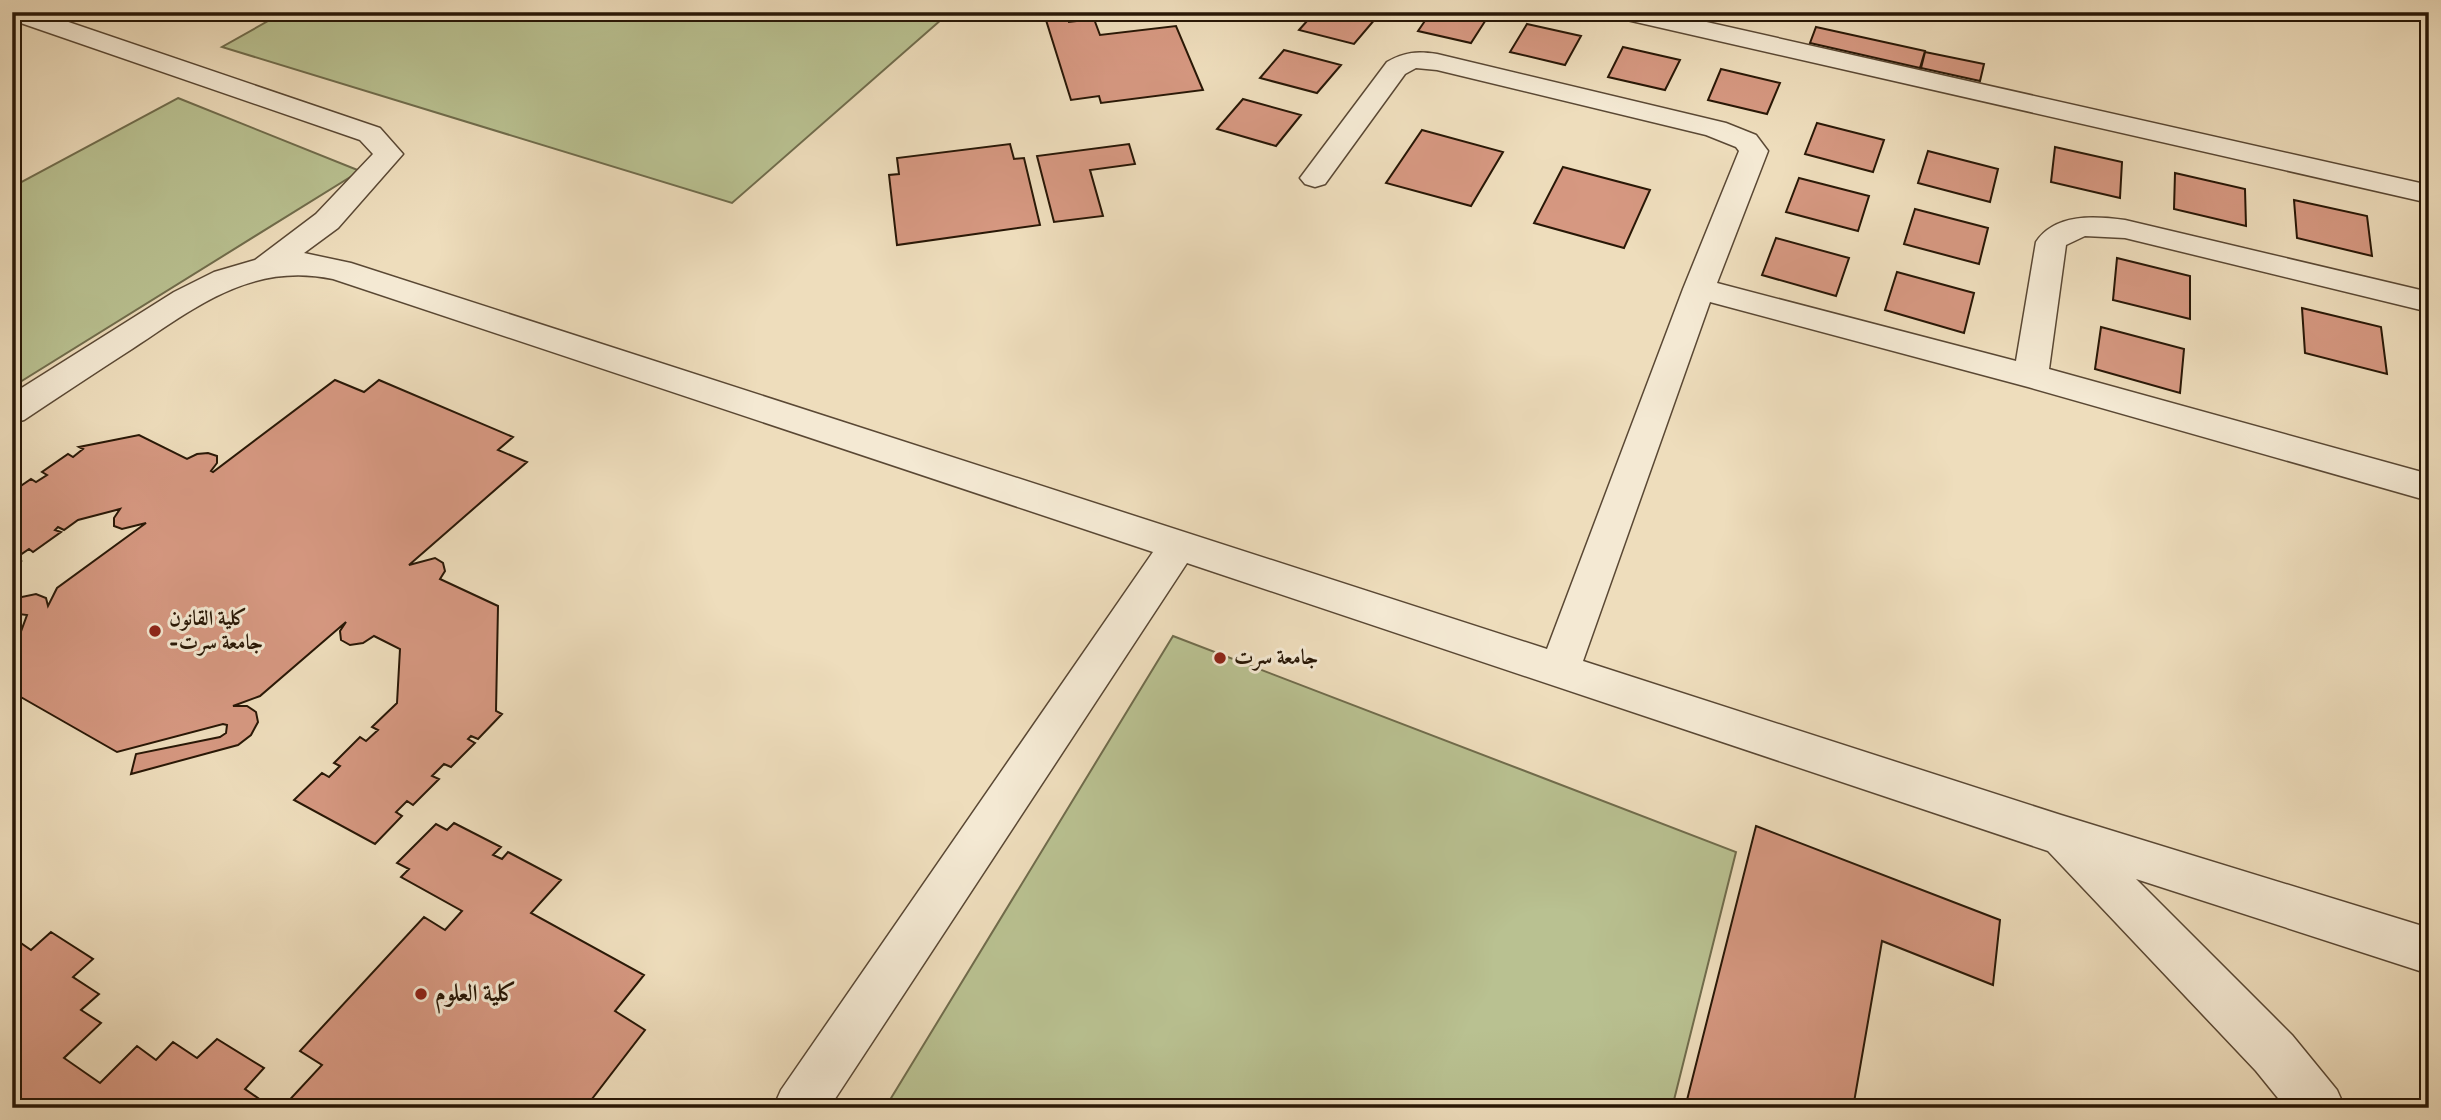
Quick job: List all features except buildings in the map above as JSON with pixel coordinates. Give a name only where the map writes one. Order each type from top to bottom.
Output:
[{"type":"street","points":[[13,12],[370,134],[389,154],[327,221],[266,267]]},
{"type":"street","points":[[1627,12],[2429,194]]},
{"type":"street","points":[[1315,178],[1396,68],[1412,59],[1437,62],[1716,129],[1746,141],[1754,150],[1699,289],[1560,668]]},
{"type":"street","points":[[2031,376],[2051,242],[2060,233],[2078,227],[2099,225],[2125,229],[2429,302]]},
{"type":"street","points":[[12,411],[185,299],[225,279],[266,267],[306,263],[340,270],[1178,546],[1560,668],[2061,835],[2429,951]]},
{"type":"street","points":[[1699,289],[2031,376],[2429,488]]},
{"type":"street","points":[[799,1108],[1178,546]]},
{"type":"street","points":[[2061,835],[2265,1044],[2319,1108]]},
{"type":"green space","points":[[284,12],[950,12],[732,203],[222,47]]},
{"type":"green space","points":[[178,98],[360,171],[12,387],[12,187]]},
{"type":"green space","points":[[1173,636],[1736,852],[1672,1108],[885,1108]]},
{"type":"place","name":"كلية القانون -جامعة سرت","points":[[155,631]]},
{"type":"place","name":"جامعة سرت","points":[[1220,658]]},
{"type":"place","name":"كلية العلوم","points":[[421,994]]}]
